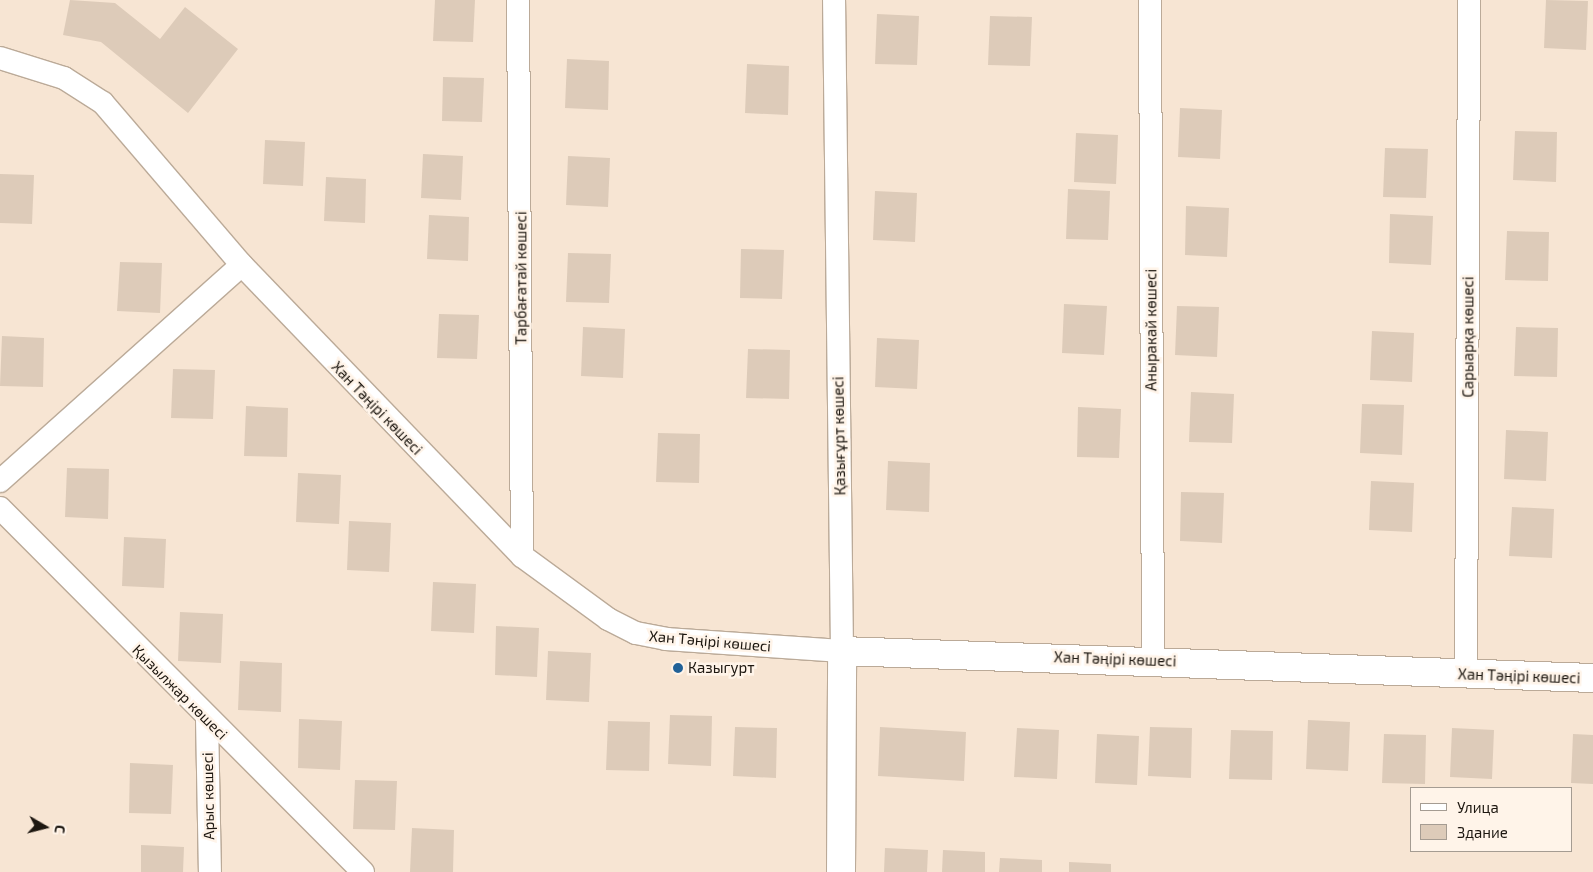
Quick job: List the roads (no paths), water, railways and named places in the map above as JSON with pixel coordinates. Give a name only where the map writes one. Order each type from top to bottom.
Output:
[{"type":"street","name":"Тарбағатай көшесі","points":[[518,0],[522,556]]},
{"type":"street","name":"Қазығұрт көшесі","points":[[834,0],[842,652],[841,872]]},
{"type":"street","name":"Аныракай көшесі","points":[[1150,0],[1153,660]]},
{"type":"street","name":"Сарыарқа көшесі","points":[[1466,674],[1469,0]]},
{"type":"street","name":"Хан Тәңірі көшесі","points":[[0,58],[64,78],[103,103],[242,265],[522,556],[608,619],[636,633],[666,639],[842,652],[1153,660],[1593,678]]},
{"type":"street","points":[[0,481],[242,265]]},
{"type":"street","name":"Қызылжар көшесі","points":[[0,508],[207,719],[363,872]]},
{"type":"street","name":"Арыс көшесі","points":[[207,719],[210,872]]},
{"type":"place","name":"Казыгурт","points":[[678,668]]}]
